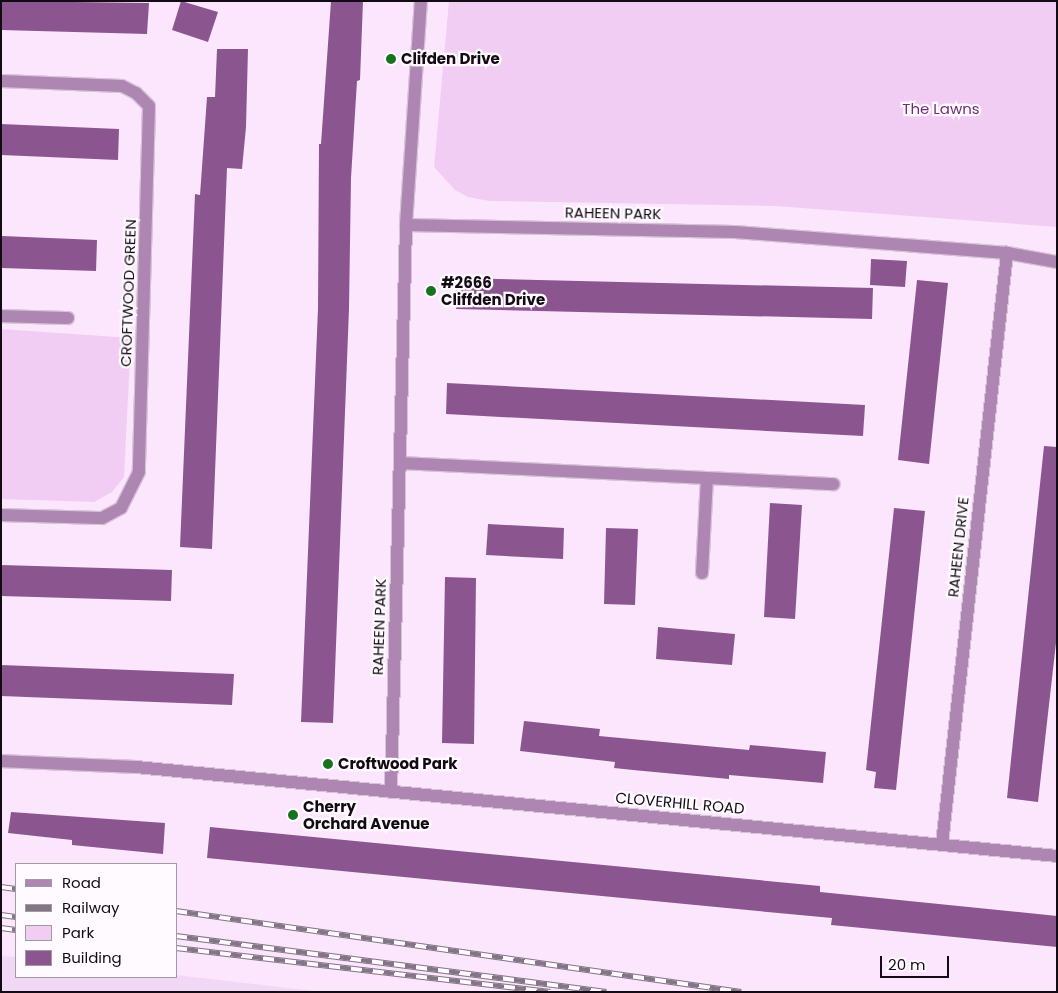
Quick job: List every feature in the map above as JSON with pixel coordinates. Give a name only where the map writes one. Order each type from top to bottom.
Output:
[{"type":"street","points":[[406,225],[421,1]]},
{"type":"street","name":"CROFTWOOD GREEN","points":[[1,80],[122,86],[136,93],[149,106],[138,472],[121,508],[102,518],[1,515]]},
{"type":"street","name":"RAHEEN PARK","points":[[391,792],[406,225],[734,232],[1007,253],[1057,262]]},
{"type":"street","name":"RAHEEN DRIVE","points":[[942,844],[1007,253]]},
{"type":"street","points":[[1,316],[68,318]]},
{"type":"street","points":[[401,463],[832,484]]},
{"type":"street","points":[[702,573],[706,478]]},
{"type":"street","name":"CLOVERHILL ROAD","points":[[1,761],[136,767],[1057,856]]},
{"type":"shaded area","points":[[1,956],[15,957],[15,978],[178,978],[178,975],[323,992],[1,992]]},
{"type":"green space","name":"The Lawns","points":[[449,1],[1057,1],[1057,227],[775,206],[489,201],[468,197],[455,190],[434,167]]},
{"type":"green space","points":[[1,329],[131,338],[124,477],[112,492],[94,502],[1,499]]},
{"type":"building","points":[[1,1],[149,3],[147,34],[1,30]]},
{"type":"building","points":[[181,1],[218,12],[208,42],[172,30]]},
{"type":"building","points":[[331,1],[363,1],[360,80],[357,81],[351,178],[349,309],[333,723],[301,722],[318,308],[319,144],[321,144]]},
{"type":"building","points":[[217,49],[248,49],[246,127],[242,169],[227,168],[212,549],[180,547],[195,194],[200,195],[207,97],[215,97]]},
{"type":"building","points":[[1,124],[119,129],[118,160],[1,155]]},
{"type":"building","points":[[2,236],[97,240],[96,271],[1,268]]},
{"type":"building","points":[[871,259],[907,261],[905,287],[870,285]]},
{"type":"building","points":[[457,278],[873,288],[872,319],[456,309]]},
{"type":"building","points":[[917,280],[948,283],[929,464],[898,460]]},
{"type":"building","points":[[447,383],[865,405],[863,436],[446,414]]},
{"type":"building","points":[[1044,446],[1057,447],[1057,634],[1038,802],[1007,798]]},
{"type":"building","points":[[770,503],[802,505],[795,619],[764,617]]},
{"type":"building","points":[[894,508],[925,511],[896,790],[874,788],[876,772],[866,770]]},
{"type":"building","points":[[488,524],[564,528],[563,559],[486,555]]},
{"type":"building","points":[[606,528],[638,529],[635,605],[604,604]]},
{"type":"building","points":[[1,565],[172,570],[171,601],[1,596]]},
{"type":"building","points":[[445,577],[476,578],[474,744],[442,743]]},
{"type":"building","points":[[658,627],[735,634],[732,665],[656,659]]},
{"type":"building","points":[[1,665],[234,674],[232,705],[1,696]]},
{"type":"building","points":[[524,721],[600,729],[599,736],[749,750],[750,745],[826,752],[823,783],[729,775],[729,779],[614,768],[615,762],[520,751]]},
{"type":"building","points":[[11,812],[165,823],[163,854],[72,845],[72,840],[8,833]]},
{"type":"building","points":[[210,827],[820,886],[820,892],[1057,916],[1057,947],[831,925],[832,918],[207,858]]},
{"type":"railway","points":[[1,887],[15,889]]},
{"type":"railway","points":[[178,911],[741,992]]},
{"type":"railway","points":[[1,915],[15,917]]},
{"type":"railway","points":[[1,928],[15,930]]},
{"type":"railway","points":[[178,936],[606,992]]},
{"type":"railway","points":[[178,948],[550,992]]},
{"type":"place","name":"Clifden Drive","points":[[391,59]]},
{"type":"place","name":"#2666 Cliffden Drive","points":[[431,291]]},
{"type":"place","name":"Croftwood Park","points":[[328,764]]},
{"type":"place","name":"Cherry Orchard Avenue","points":[[293,815]]}]
